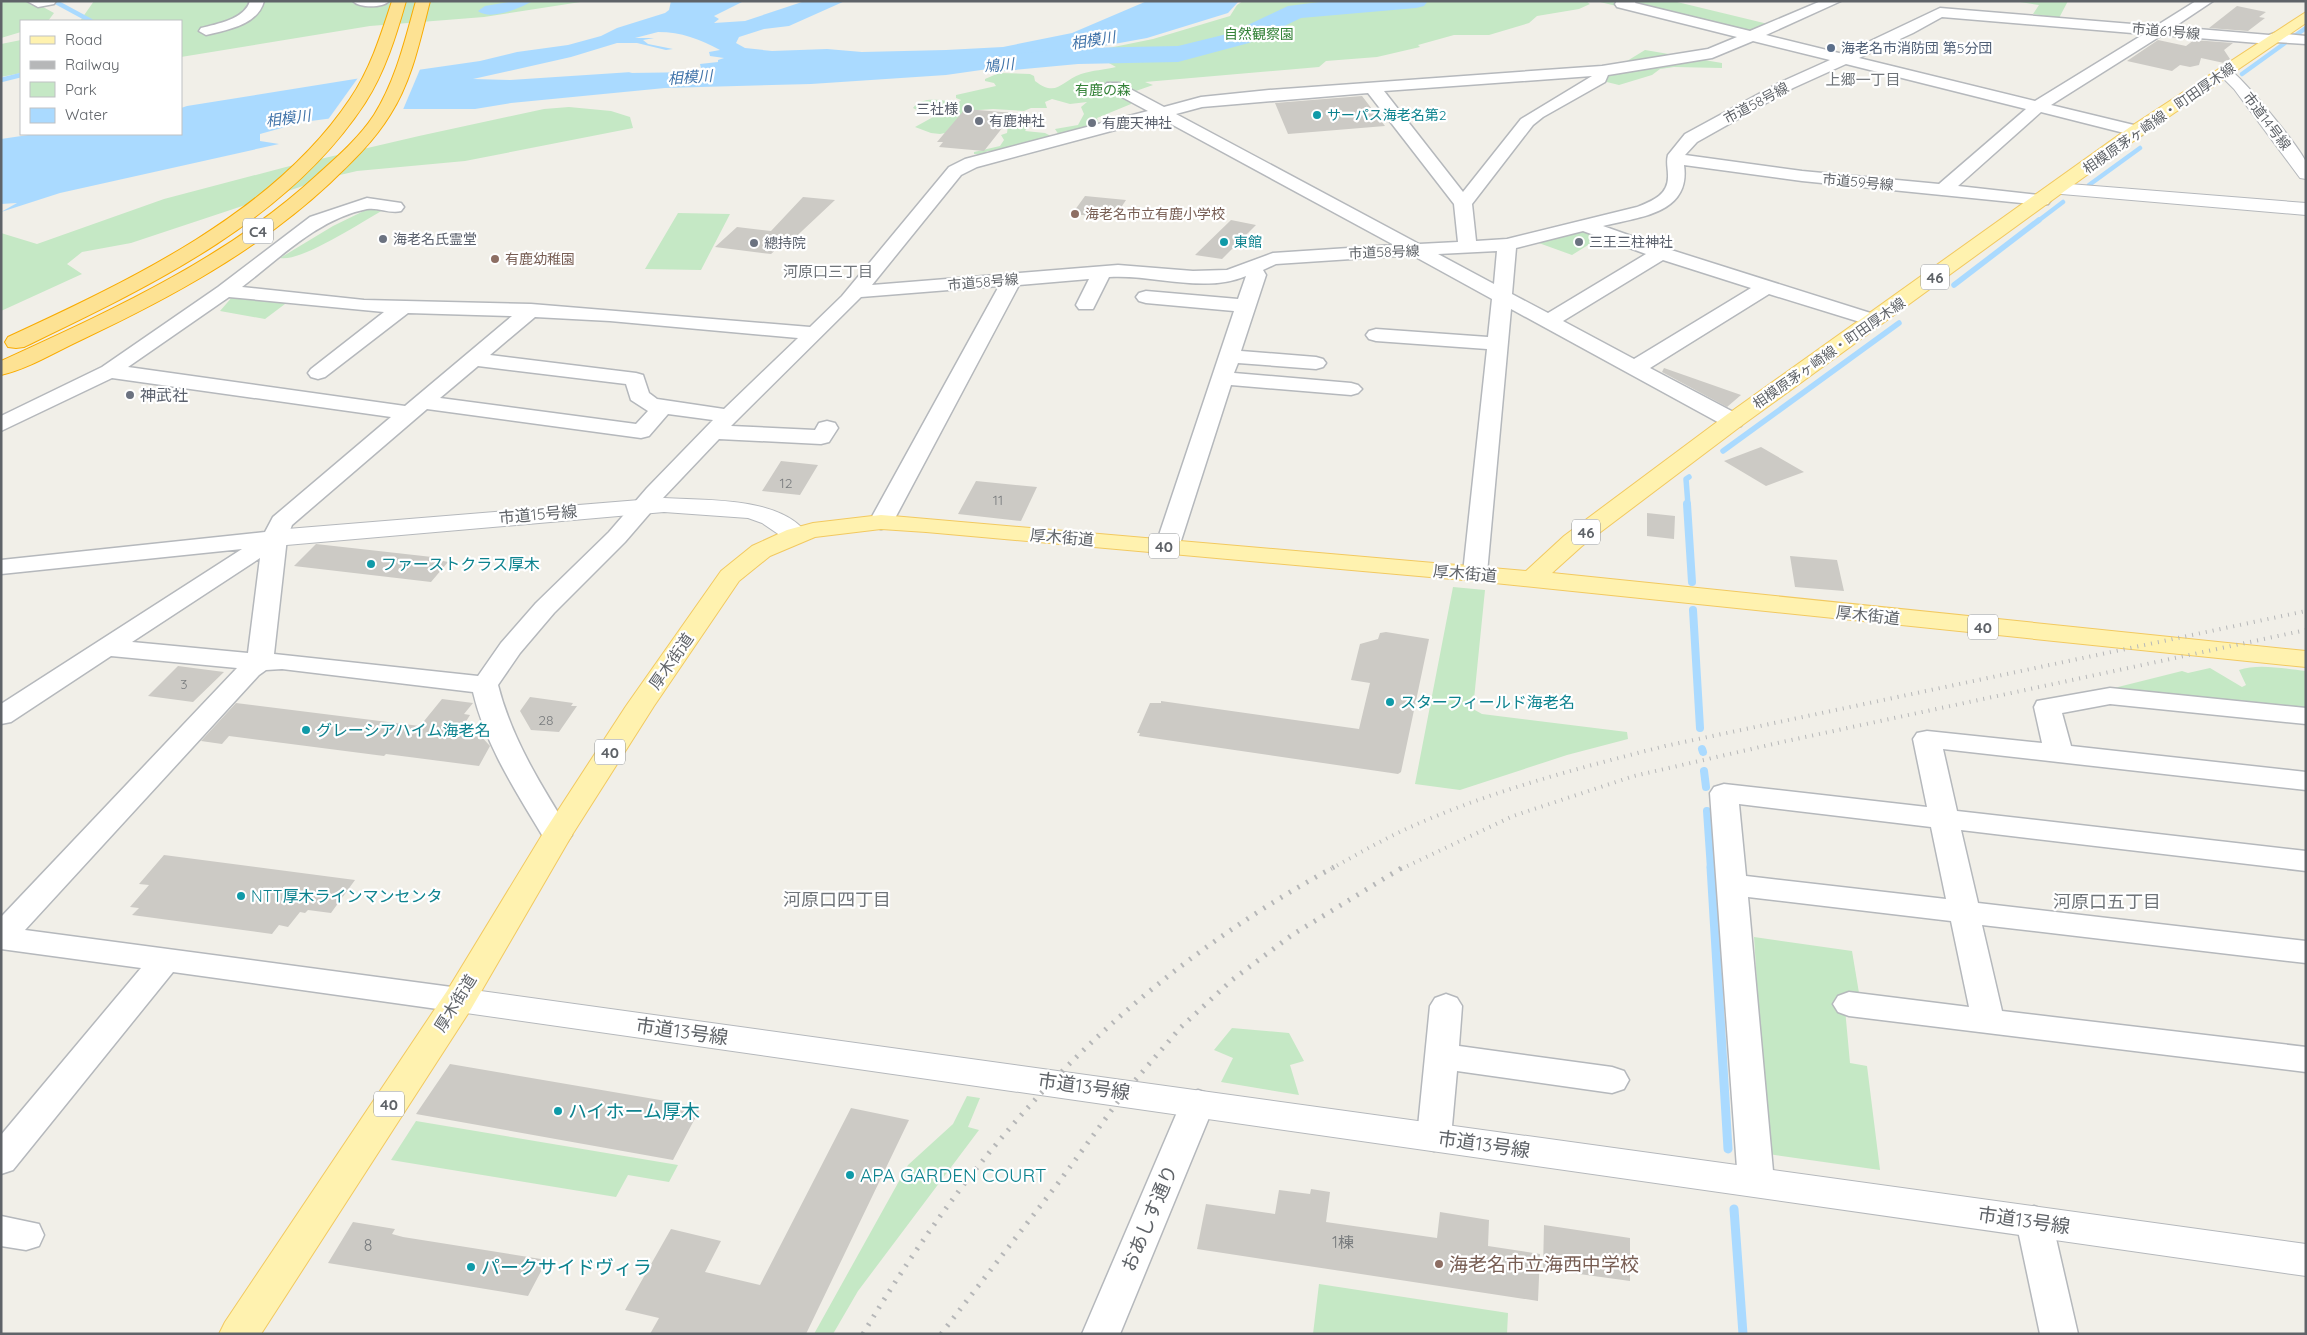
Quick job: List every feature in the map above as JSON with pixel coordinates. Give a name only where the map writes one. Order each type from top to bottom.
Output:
[{"type":"highway","name":"C4","points":[[1,349],[136,282],[183,254],[254,206],[302,167],[343,122],[368,84],[386,42],[399,1]]},
{"type":"highway","name":"C4","points":[[1,369],[166,289],[239,244],[305,196],[352,151],[385,110],[406,64],[423,1]]},
{"type":"main road","name":"相模原茅ヶ崎線・町田厚木線","points":[[1532,580],[1547,563],[1573,542],[1733,421],[2136,131],[2306,16]]},
{"type":"main road","name":"厚木街道","points":[[239,1334],[459,1000],[556,835],[640,706],[730,576],[761,551],[796,535],[833,526],[881,522],[1475,573],[2306,659]]},
{"type":"street","points":[[206,31],[230,25],[253,14],[257,7],[257,1]]},
{"type":"street","points":[[360,1],[382,1]]},
{"type":"street","points":[[1629,1],[1622,4],[2136,131]]},
{"type":"street","points":[[556,835],[518,771],[491,710],[485,685],[510,648],[545,608],[617,537],[721,424],[855,292],[955,171],[971,163],[1191,104],[1234,98],[1602,71],[1655,60],[1700,56],[1722,50],[1834,1]]},
{"type":"street","points":[[1943,190],[2038,107],[2206,1]]},
{"type":"street","points":[[2061,23],[2070,10]]},
{"type":"street","name":"市道61号線","points":[[1844,59],[1908,30],[1940,12],[2159,31],[2306,40]]},
{"type":"street","name":"市道58号線","points":[[855,292],[1118,271],[1213,278],[1230,276],[1273,259],[1507,246],[1660,205],[1676,188],[1675,159],[1678,151],[1691,138],[1787,85],[1844,59]]},
{"type":"street","points":[[1463,204],[1527,122],[1537,114],[1599,79],[1602,71]]},
{"type":"street","name":"市道14号線","points":[[2225,72],[2240,86],[2306,174]]},
{"type":"street","points":[[1113,86],[1733,421]]},
{"type":"street","points":[[1372,88],[1463,204],[1468,248]]},
{"type":"street","name":"市道59号線","points":[[1675,159],[1802,176],[1943,190],[2306,209]]},
{"type":"street","points":[[1,424],[109,371],[225,291],[316,221],[367,203],[395,207]]},
{"type":"street","points":[[1585,226],[1661,253],[1873,320]]},
{"type":"street","points":[[1475,573],[1507,246]]},
{"type":"street","points":[[1548,322],[1661,253]]},
{"type":"street","points":[[1167,547],[1256,275],[1253,268]]},
{"type":"street","points":[[1094,301],[1102,273]]},
{"type":"street","points":[[881,522],[1012,280]]},
{"type":"street","points":[[1635,368],[1768,286]]},
{"type":"street","points":[[225,291],[364,306],[531,310],[628,316],[812,333]]},
{"type":"street","points":[[1158,296],[1246,306]]},
{"type":"street","points":[[287,396],[403,308]]},
{"type":"street","points":[[1,938],[250,669],[260,662],[275,538],[281,522],[531,310]]},
{"type":"street","points":[[1376,335],[1498,344]]},
{"type":"street","points":[[1230,356],[1316,363]]},
{"type":"street","points":[[473,359],[636,379],[639,395],[651,405],[721,424],[821,437]]},
{"type":"street","points":[[109,371],[287,396],[641,431],[663,407]]},
{"type":"street","points":[[1222,378],[1351,389]]},
{"type":"street","name":"市道15号線","points":[[275,538],[645,505],[751,511],[771,518],[796,535]]},
{"type":"street","points":[[1,567],[275,538]]},
{"type":"street","points":[[1,716],[275,538]]},
{"type":"street","points":[[108,648],[260,662],[282,661],[485,685]]},
{"type":"street","points":[[2059,754],[2047,707],[2110,696],[2306,716]]},
{"type":"street","points":[[1988,1022],[1927,739],[2306,780]]},
{"type":"street","points":[[1736,1179],[1732,885],[1724,793],[1944,817],[2306,861]]},
{"type":"street","points":[[1732,885],[2306,952]]},
{"type":"street","points":[[1,938],[459,1000]]},
{"type":"street","points":[[1,1160],[165,961]]},
{"type":"street","name":"市道13号線","points":[[459,1000],[2306,1260]]},
{"type":"street","points":[[1848,1004],[2306,1060]]},
{"type":"street","points":[[1434,1136],[1446,1006]]},
{"type":"street","points":[[1442,1056],[1612,1080]]},
{"type":"street","name":"おあしす通り","points":[[1101,1334],[1198,1103]]},
{"type":"street","points":[[2034,1221],[2059,1334]]},
{"type":"green space","points":[[1,1],[32,1],[54,13],[49,20],[20,20],[20,32],[1,38]]},
{"type":"green space","points":[[94,1],[587,1],[484,17],[370,26],[182,57],[182,20],[81,20]]},
{"type":"green space","name":"自然観察園","points":[[1243,1],[1586,1],[1590,4],[1579,9],[1537,16],[1529,23],[1489,35],[1454,35],[1418,45],[1420,47],[1377,57],[1326,61],[1319,67],[1145,82],[1153,85],[1133,92],[1131,104],[1097,118],[1100,127],[1059,135],[1055,129],[1078,125],[1084,114],[1081,107],[1087,102],[1070,104],[1052,99],[1045,102],[1047,108],[1031,108],[1024,111],[979,110],[950,132],[940,134],[915,127],[935,116],[913,108],[922,101],[959,102],[961,100],[956,98],[956,95],[996,86],[994,83],[985,81],[985,79],[999,73],[1030,74],[1042,86],[1054,88],[1081,74],[1116,67],[1089,52],[1153,39],[1230,16],[1237,5]]},
{"type":"green space","points":[[1596,1],[1673,1],[1768,24],[1742,37]]},
{"type":"green space","points":[[2014,1],[2068,1],[2059,18],[2033,14],[2039,5]]},
{"type":"green space","points":[[20,40],[20,73],[1,77],[1,44]]},
{"type":"green space","points":[[1645,50],[1722,63],[1722,68],[1674,67],[1660,69],[1652,75],[1619,85],[1578,75],[1627,61]]},
{"type":"green space","points":[[569,107],[611,111],[630,117],[633,128],[465,161],[357,171],[327,178],[131,243],[82,252],[67,264],[82,274],[1,311],[1,233],[37,244],[164,199],[286,167],[544,109]]},
{"type":"green space","points":[[1026,124],[1028,127],[1025,131],[1045,133],[1053,137],[997,151],[987,151],[985,154],[974,154],[974,152],[1000,146],[1004,140],[1001,135],[1007,133],[1008,126]]},
{"type":"green space","points":[[376,205],[385,209],[303,254],[290,258],[280,258],[333,226]]},
{"type":"green space","points":[[678,213],[730,214],[701,270],[645,269]]},
{"type":"green space","points":[[1580,229],[1601,237],[1572,255],[1536,242]]},
{"type":"green space","points":[[233,296],[289,301],[265,319],[220,311]]},
{"type":"green space","points":[[1453,587],[1485,590],[1473,709],[1482,714],[1627,732],[1628,739],[1567,755],[1460,790],[1415,784]]},
{"type":"green space","points":[[2272,667],[2306,671],[2306,710],[2110,689],[2182,671],[2188,673],[2210,668],[2242,687],[2246,685],[2239,670],[2247,668]]},
{"type":"green space","points":[[1754,937],[1852,951],[1860,999],[1844,998],[1850,1063],[1867,1066],[1880,1170],[1768,1154]]},
{"type":"green space","points":[[1232,1028],[1289,1033],[1304,1061],[1290,1065],[1299,1095],[1221,1082],[1233,1058],[1214,1050]]},
{"type":"green space","points":[[967,1096],[980,1098],[968,1127],[979,1130],[858,1291],[833,1334],[814,1334],[908,1165],[953,1124]]},
{"type":"green space","points":[[416,1121],[678,1165],[669,1182],[628,1175],[616,1197],[391,1160]]},
{"type":"green space","points":[[1319,1284],[1508,1313],[1507,1334],[1313,1334]]},
{"type":"water","points":[[514,1],[533,1],[498,14],[490,15],[478,11],[485,6]]},
{"type":"water","name":"相模川","points":[[671,1],[744,1],[714,16],[719,19],[714,23],[745,21],[805,1],[845,1],[789,26],[764,29],[739,37],[736,43],[745,48],[772,51],[827,49],[862,52],[1003,47],[1072,33],[1147,1],[1239,1],[1228,13],[1147,38],[1081,50],[1051,60],[946,75],[811,84],[665,88],[511,103],[475,109],[403,109],[303,122],[260,134],[260,141],[279,144],[60,193],[1,212],[17,203],[1,204],[1,139],[28,135],[182,135],[182,108],[187,106],[480,61],[517,52],[568,45],[601,36],[617,28],[665,13],[669,10]],"holes":[[[658,32],[683,35],[720,50],[709,52],[710,56],[724,58],[718,60],[718,62],[700,64],[702,72],[629,73],[632,72],[510,80],[473,79],[571,57],[617,43],[637,43],[666,50],[673,49],[648,44],[643,40],[654,38],[635,38]]]},
{"type":"pier","points":[[421,67],[402,112],[327,121],[360,75]]},
{"type":"building","points":[[2237,6],[2266,12],[2259,17],[2265,18],[2248,31],[2209,28]]},
{"type":"building","points":[[2158,40],[2186,46],[2194,40],[2233,43],[2224,50],[2230,59],[2224,63],[2201,58],[2199,65],[2190,67],[2180,65],[2172,71],[2127,61]]},
{"type":"building","name":"サーパス海老名第2","points":[[1362,96],[1385,126],[1288,134],[1275,103]]},
{"type":"building","points":[[965,109],[1014,113],[984,151],[939,147],[943,142],[937,142]]},
{"type":"building","points":[[1085,196],[1126,200],[1114,218],[1072,214]]},
{"type":"building","points":[[803,197],[835,200],[785,247],[779,247],[771,254],[715,247],[737,227],[771,231]]},
{"type":"building","points":[[1231,220],[1256,225],[1222,259],[1195,255]]},
{"type":"building","points":[[1664,368],[1741,395],[1727,407],[1662,372]]},
{"type":"building","points":[[1761,447],[1804,472],[1766,486],[1724,461]]},
{"type":"building","points":[[781,461],[818,465],[800,495],[762,491]]},
{"type":"building","points":[[976,481],[1037,487],[1021,521],[958,514]]},
{"type":"building","points":[[1647,513],[1675,516],[1674,539],[1647,536]]},
{"type":"building","name":"ファーストクラス厚木","points":[[316,544],[441,558],[439,560],[448,562],[431,582],[294,566]]},
{"type":"building","points":[[1790,556],[1837,560],[1844,591],[1795,587]]},
{"type":"building","name":"スターフィールド海老名","points":[[1386,632],[1429,639],[1401,772],[1398,774],[1139,736],[1140,733],[1137,733],[1150,703],[1161,703],[1161,701],[1359,729],[1370,683],[1351,680],[1360,644],[1378,639],[1380,633]]},
{"type":"building","points":[[178,666],[224,672],[193,702],[148,696]]},
{"type":"building","points":[[530,697],[573,703],[571,706],[577,706],[559,732],[531,730],[520,711]]},
{"type":"building","points":[[442,699],[473,703],[464,714],[470,715],[460,731],[479,734],[490,746],[479,766],[229,736],[222,744],[201,741],[236,703],[420,726]]},
{"type":"building","name":"NTT厚木ラインマンセンタ","points":[[164,855],[355,880],[331,913],[308,910],[305,913],[300,912],[288,927],[279,925],[272,934],[132,915],[139,908],[130,907],[149,885],[139,884]]},
{"type":"building","name":"ハイホーム厚木","points":[[450,1064],[701,1107],[673,1160],[416,1114]]},
{"type":"building","name":"APA GARDEN COURT","points":[[851,1108],[909,1120],[806,1334],[650,1334],[659,1318],[625,1310],[671,1229],[721,1241],[705,1272],[760,1285]]},
{"type":"building","points":[[1311,1189],[1330,1192],[1326,1222],[1437,1238],[1440,1212],[1489,1220],[1488,1246],[1540,1254],[1538,1301],[1197,1249],[1206,1204],[1275,1214],[1279,1190],[1310,1194]]},
{"type":"building","name":"パークサイドヴィラ","points":[[353,1222],[395,1229],[392,1234],[403,1237],[547,1260],[528,1296],[328,1263]]},
{"type":"building","points":[[1544,1225],[1630,1238],[1630,1281],[1543,1269]]},
{"type":"waterway","points":[[54,1],[89,20]]},
{"type":"waterway","name":"鳩川","points":[[1004,63],[1078,56],[1178,54],[1240,38],[1296,11],[1416,1]]},
{"type":"waterway","points":[[2296,35],[2306,28]]},
{"type":"waterway","points":[[2242,74],[2285,43]]},
{"type":"waterway","points":[[1,80],[20,75]]},
{"type":"waterway","points":[[2089,185],[2140,148]]},
{"type":"waterway","points":[[2038,221],[2063,202]]},
{"type":"waterway","points":[[1954,285],[2039,220]]},
{"type":"waterway","points":[[1723,451],[1899,323]]},
{"type":"waterway","points":[[1688,505],[1686,479],[1689,477]]},
{"type":"waterway","points":[[1687,504],[1692,582]]},
{"type":"waterway","points":[[1693,610],[1700,728]]},
{"type":"waterway","points":[[1704,771],[1706,787]]},
{"type":"waterway","points":[[1707,811],[1711,869]]},
{"type":"waterway","points":[[1711,867],[1728,1149]]},
{"type":"waterway","points":[[1734,1209],[1743,1334]]},
{"type":"railway","points":[[1331,869],[1399,832],[1452,810],[1542,779],[1604,762],[1665,746],[2306,611]]},
{"type":"railway","points":[[1401,869],[1513,816],[1634,776],[1782,742],[2306,630]]},
{"type":"railway","points":[[863,1334],[909,1261],[958,1192],[1010,1128],[1066,1068],[1126,1011],[1190,959],[1259,911],[1334,867]]},
{"type":"railway","points":[[941,1334],[1059,1182],[1125,1092],[1181,1027],[1232,980],[1292,935],[1403,867]]},
{"type":"place","name":"海老名市消防団 第5分団","points":[[1831,48]]},
{"type":"place","name":"三社様","points":[[968,109]]},
{"type":"place","name":"サーパス海老名第2","points":[[1317,115]]},
{"type":"place","name":"有鹿神社","points":[[979,121]]},
{"type":"place","name":"有鹿天神社","points":[[1092,123]]},
{"type":"place","name":"海老名市立有鹿小学校","points":[[1075,214]]},
{"type":"place","name":"海老名氏霊堂","points":[[383,239]]},
{"type":"place","name":"東館","points":[[1224,242]]},
{"type":"place","name":"三王三柱神社","points":[[1579,242]]},
{"type":"place","name":"總持院","points":[[754,243]]},
{"type":"place","name":"有鹿幼稚園","points":[[495,259]]},
{"type":"place","name":"神武社","points":[[130,395]]},
{"type":"place","name":"ファーストクラス厚木","points":[[371,564]]},
{"type":"place","name":"スターフィールド海老名","points":[[1390,702]]},
{"type":"place","name":"グレーシアハイム海老名","points":[[306,730]]},
{"type":"place","name":"NTT厚木ラインマンセンタ","points":[[241,896]]},
{"type":"place","name":"ハイホーム厚木","points":[[558,1111]]},
{"type":"place","name":"APA GARDEN COURT","points":[[850,1175]]},
{"type":"place","name":"海老名市立海西中学校","points":[[1439,1264]]},
{"type":"place","name":"パークサイドヴィラ","points":[[471,1267]]},
{"type":"district","name":"上郷一丁目","points":[[1863,79]]},
{"type":"district","name":"河原口三丁目","points":[[828,271]]},
{"type":"district","name":"河原口四丁目","points":[[837,899]]},
{"type":"district","name":"河原口五丁目","points":[[2107,901]]},
{"type":"park label","name":"有鹿の森","points":[[1103,90]]}]
